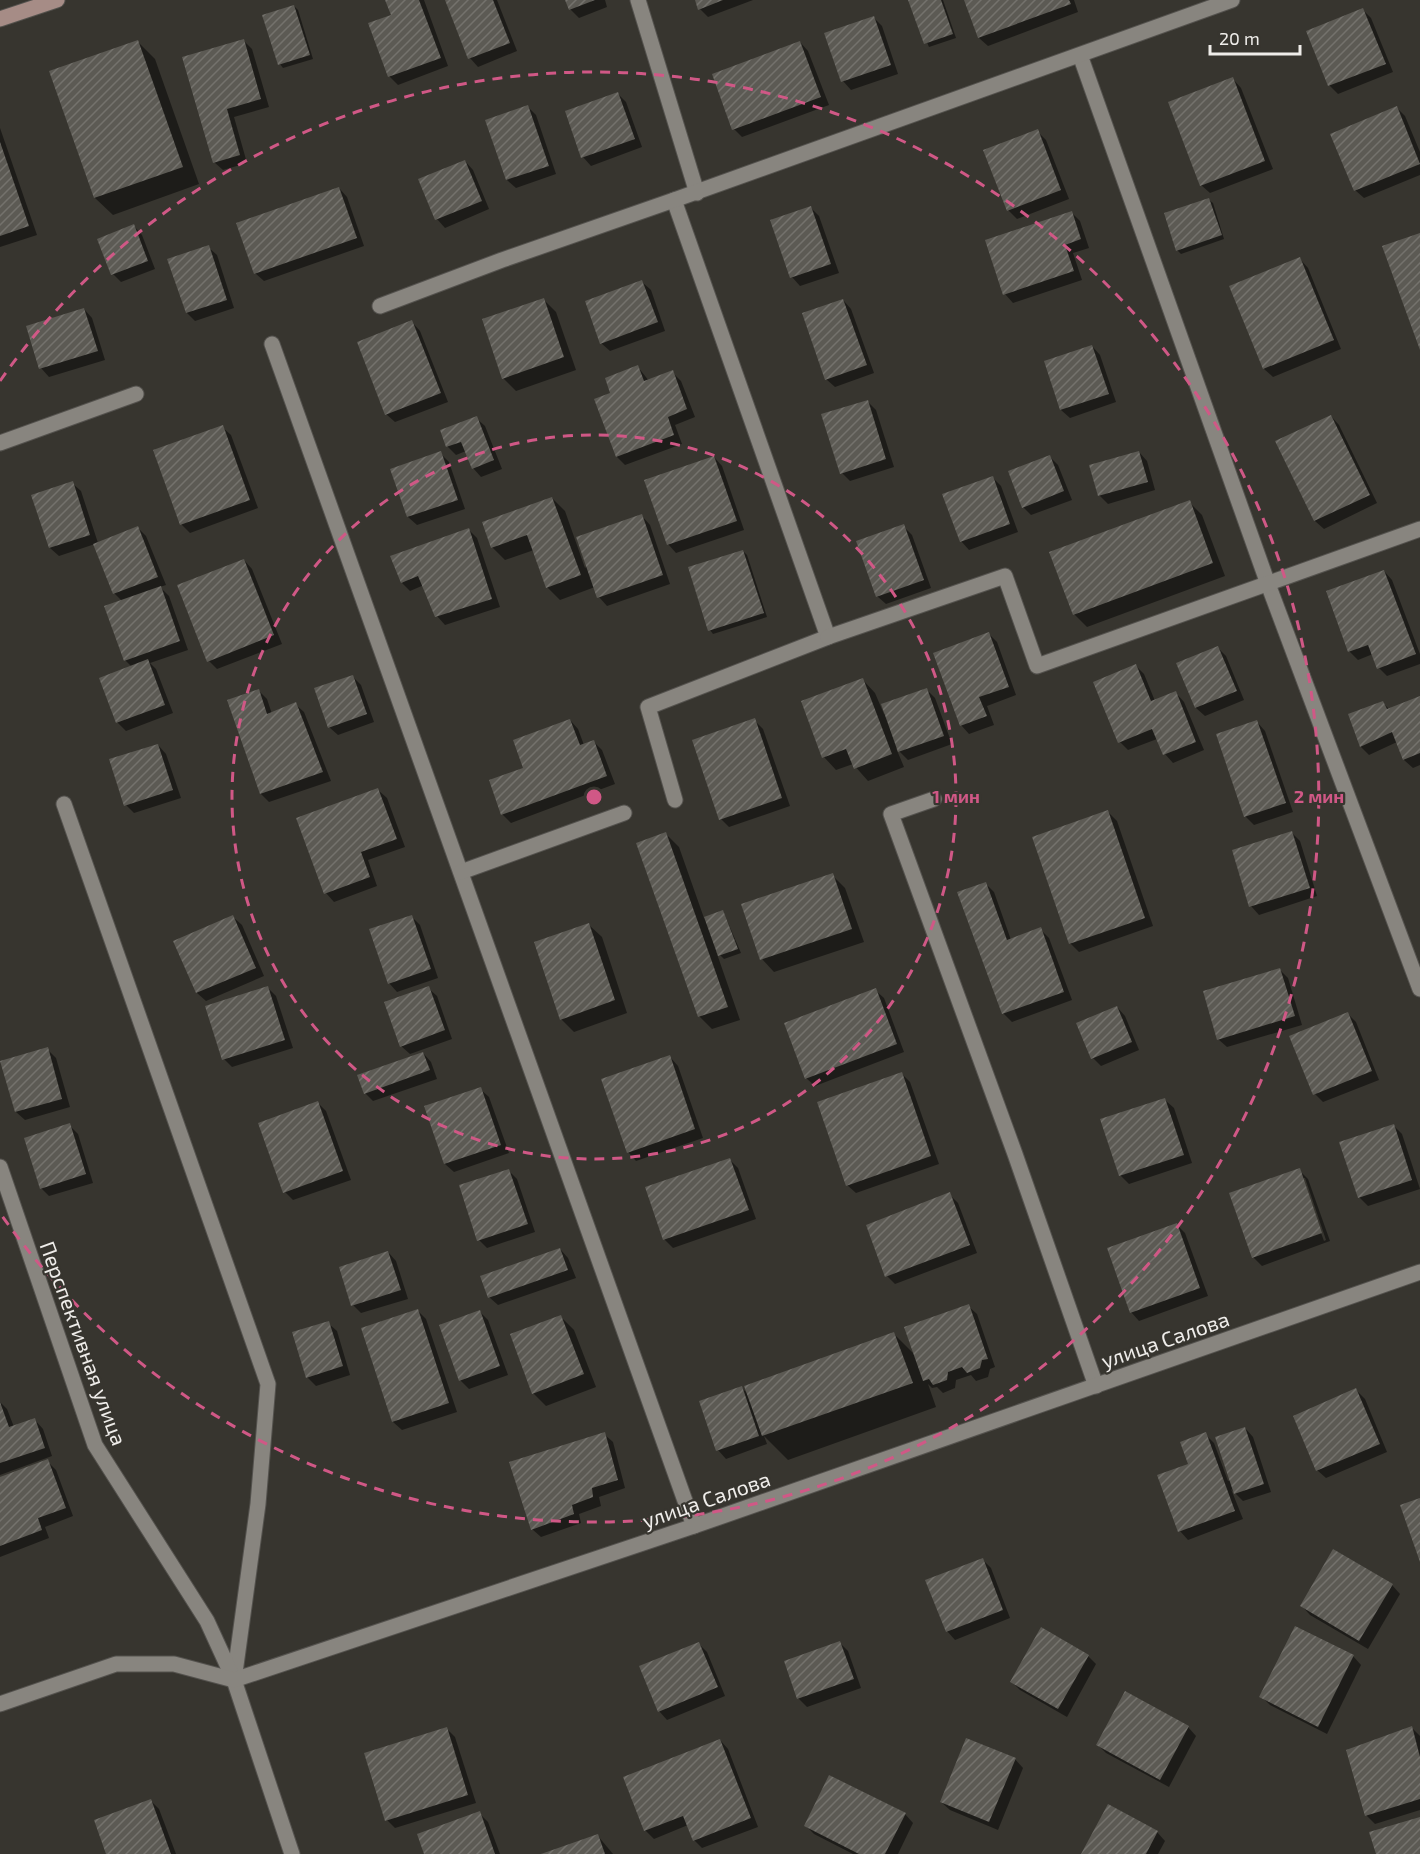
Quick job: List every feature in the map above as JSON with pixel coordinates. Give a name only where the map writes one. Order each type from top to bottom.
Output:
[{"type":"street","points":[[0,19],[57,0]]},
{"type":"street","points":[[638,0],[697,193]]},
{"type":"street","points":[[380,306],[502,260],[697,193],[1232,0]]},
{"type":"street","points":[[1080,55],[1268,584],[1420,989]]},
{"type":"street","points":[[674,201],[828,637]]},
{"type":"street","points":[[272,344],[694,1526]]},
{"type":"street","points":[[0,443],[136,394]]},
{"type":"street","points":[[675,800],[648,707],[828,637],[1005,576],[1037,666],[1420,530]]},
{"type":"street","points":[[934,799],[891,814],[973,1035],[1096,1386]]},
{"type":"street","name":"Перспективная улица","points":[[64,804],[268,1384],[258,1504],[234,1680]]},
{"type":"street","points":[[461,872],[624,813]]},
{"type":"street","name":"Перспективная улица","points":[[0,1167],[95,1445],[207,1621],[234,1680],[292,1854]]},
{"type":"street","name":"улица Салова","points":[[234,1680],[694,1526],[1420,1272]]},
{"type":"street","points":[[0,1704],[116,1664],[174,1664],[234,1680]]},
{"type":"building","points":[[385,0],[419,0],[441,58],[388,77],[368,23],[391,15]]},
{"type":"building","points":[[445,0],[493,0],[510,43],[468,59]]},
{"type":"building","points":[[565,0],[595,0],[569,10]]},
{"type":"building","points":[[695,0],[723,0],[698,10]]},
{"type":"building","points":[[908,0],[941,0],[953,34],[924,44]]},
{"type":"building","points":[[964,0],[1069,0],[1071,4],[978,38]]},
{"type":"building","points":[[294,5],[310,55],[278,65],[262,15]]},
{"type":"building","points":[[1363,8],[1386,64],[1328,86],[1306,31]]},
{"type":"building","points":[[874,16],[891,65],[841,82],[824,33]]},
{"type":"building","points":[[244,39],[261,99],[227,109],[240,155],[213,163],[182,57]]},
{"type":"building","points":[[138,40],[183,167],[94,198],[49,71]]},
{"type":"building","points":[[800,41],[821,97],[732,130],[712,74]]},
{"type":"building","points":[[1233,77],[1265,161],[1200,186],[1168,102]]},
{"type":"building","points":[[618,92],[635,139],[581,158],[565,111]]},
{"type":"building","points":[[528,105],[549,166],[506,180],[485,120]]},
{"type":"building","points":[[1397,106],[1420,164],[1354,191],[1330,134]]},
{"type":"building","points":[[1038,129],[1061,190],[1007,211],[983,150]]},
{"type":"building","points":[[0,142],[29,226],[0,236]]},
{"type":"building","points":[[465,160],[482,201],[435,220],[418,179]]},
{"type":"building","points":[[339,187],[357,238],[254,274],[236,223]]},
{"type":"building","points":[[1209,198],[1222,235],[1176,251],[1164,213]]},
{"type":"building","points":[[811,206],[831,264],[790,278],[770,220]]},
{"type":"building","points":[[1072,211],[1081,239],[1065,245],[1074,271],[1003,295],[985,240]]},
{"type":"building","points":[[134,224],[148,261],[111,275],[97,239]]},
{"type":"building","points":[[1420,233],[1420,350],[1382,246]]},
{"type":"building","points":[[209,245],[227,300],[186,313],[167,259]]},
{"type":"building","points":[[1300,257],[1334,340],[1263,369],[1229,286]]},
{"type":"building","points":[[642,280],[658,322],[600,344],[585,301]]},
{"type":"building","points":[[544,298],[564,357],[502,379],[482,319]]},
{"type":"building","points":[[843,299],[867,365],[825,380],[802,313]]},
{"type":"building","points":[[84,308],[98,351],[39,369],[26,326]]},
{"type":"building","points":[[412,320],[441,393],[385,415],[357,342]]},
{"type":"building","points":[[1092,345],[1109,394],[1060,410],[1044,361]]},
{"type":"building","points":[[638,365],[644,381],[673,370],[687,409],[668,417],[674,435],[616,457],[594,399],[610,393],[605,378]]},
{"type":"building","points":[[868,400],[886,459],[840,474],[821,414]]},
{"type":"building","points":[[1331,415],[1370,495],[1314,521],[1275,441]]},
{"type":"building","points":[[477,416],[494,460],[472,469],[461,442],[446,447],[440,430]]},
{"type":"building","points":[[223,425],[250,500],[180,525],[153,450]]},
{"type":"building","points":[[441,451],[458,500],[407,517],[390,469]]},
{"type":"building","points":[[1139,451],[1148,482],[1098,496],[1089,465]]},
{"type":"building","points":[[1050,455],[1064,491],[1022,508],[1008,471]]},
{"type":"building","points":[[714,456],[737,521],[667,545],[644,480]]},
{"type":"building","points":[[993,476],[1010,524],[960,542],[942,494]]},
{"type":"building","points":[[73,481],[90,535],[49,548],[31,495]]},
{"type":"building","points":[[552,497],[581,575],[546,588],[527,535],[491,548],[482,522]]},
{"type":"building","points":[[1190,500],[1213,563],[1073,615],[1049,552]]},
{"type":"building","points":[[642,514],[663,575],[597,598],[576,537]]},
{"type":"building","points":[[904,524],[924,580],[876,597],[856,541]]},
{"type":"building","points":[[138,526],[158,577],[113,594],[93,544]]},
{"type":"building","points":[[469,528],[492,599],[435,617],[418,576],[401,583],[390,556]]},
{"type":"building","points":[[743,550],[764,613],[708,631],[688,567]]},
{"type":"building","points":[[244,559],[274,635],[207,662],[177,585]]},
{"type":"building","points":[[1384,570],[1416,654],[1377,669],[1368,645],[1348,652],[1326,591]]},
{"type":"building","points":[[161,586],[180,641],[124,661],[104,606]]},
{"type":"building","points":[[989,632],[1009,687],[979,697],[987,716],[960,726],[933,653]]},
{"type":"building","points":[[1218,646],[1237,691],[1195,708],[1176,663]]},
{"type":"building","points":[[148,659],[165,705],[116,723],[99,678]]},
{"type":"building","points":[[1136,664],[1151,701],[1176,691],[1196,742],[1163,755],[1152,729],[1118,743],[1093,682]]},
{"type":"building","points":[[353,675],[367,714],[328,728],[314,688]]},
{"type":"building","points":[[863,678],[892,754],[854,769],[846,749],[822,758],[801,701]]},
{"type":"building","points":[[927,688],[944,736],[898,752],[881,704]]},
{"type":"building","points":[[259,689],[267,714],[296,702],[323,772],[260,794],[227,700]]},
{"type":"building","points":[[1420,696],[1420,753],[1403,760],[1392,732],[1360,747],[1348,714],[1383,701],[1387,709]]},
{"type":"building","points":[[755,718],[782,798],[719,820],[692,740]]},
{"type":"building","points":[[570,719],[580,745],[594,740],[607,776],[501,815],[489,780],[523,768],[513,740]]},
{"type":"building","points":[[1257,720],[1286,803],[1244,817],[1216,734]]},
{"type":"building","points":[[158,744],[173,790],[124,806],[109,759]]},
{"type":"building","points":[[378,788],[397,839],[361,852],[370,877],[324,894],[296,818]]},
{"type":"building","points":[[1108,810],[1145,918],[1069,944],[1032,837]]},
{"type":"building","points":[[1292,831],[1310,888],[1249,907],[1232,850]]},
{"type":"building","points":[[666,832],[728,1007],[698,1017],[636,843]]},
{"type":"building","points":[[833,873],[852,929],[760,960],[741,904]]},
{"type":"building","points":[[986,882],[1007,940],[1041,927],[1064,992],[1002,1014],[957,892]]},
{"type":"building","points":[[723,910],[738,949],[718,956],[704,917]]},
{"type":"building","points":[[233,915],[256,968],[196,993],[173,941]]},
{"type":"building","points":[[412,915],[431,969],[388,984],[369,929]]},
{"type":"building","points":[[589,923],[615,1000],[560,1020],[534,942]]},
{"type":"building","points":[[1280,968],[1295,1016],[1217,1040],[1203,991]]},
{"type":"building","points":[[268,986],[285,1040],[222,1060],[205,1006]]},
{"type":"building","points":[[429,986],[445,1030],[400,1047],[384,1002]]},
{"type":"building","points":[[876,988],[897,1044],[805,1079],[784,1023]]},
{"type":"building","points":[[1117,1006],[1132,1042],[1091,1059],[1076,1023]]},
{"type":"building","points":[[1348,1012],[1372,1071],[1313,1095],[1289,1036]]},
{"type":"building","points":[[48,1047],[62,1099],[15,1112],[0,1061]]},
{"type":"building","points":[[423,1052],[430,1070],[364,1094],[357,1075]]},
{"type":"building","points":[[670,1055],[695,1129],[627,1153],[601,1079]]},
{"type":"building","points":[[902,1072],[931,1156],[846,1186],[817,1102]]},
{"type":"building","points":[[481,1087],[501,1145],[444,1164],[424,1106]]},
{"type":"building","points":[[1165,1098],[1184,1155],[1119,1176],[1100,1119]]},
{"type":"building","points":[[318,1101],[343,1171],[283,1193],[258,1123]]},
{"type":"building","points":[[70,1123],[86,1174],[40,1189],[24,1138]]},
{"type":"building","points":[[1394,1124],[1412,1180],[1358,1198],[1339,1142]]},
{"type":"building","points":[[730,1158],[749,1210],[663,1240],[645,1187]]},
{"type":"building","points":[[1300,1168],[1322,1233],[1252,1258],[1229,1193]]},
{"type":"building","points":[[509,1169],[528,1224],[477,1241],[459,1185]]},
{"type":"building","points":[[950,1192],[970,1245],[885,1277],[866,1225]]},
{"type":"building","points":[[1177,1223],[1200,1288],[1130,1313],[1107,1248]]},
{"type":"building","points":[[560,1248],[568,1270],[488,1298],[480,1276]]},
{"type":"building","points":[[388,1251],[401,1290],[351,1306],[339,1267]]},
{"type":"building","points":[[969,1304],[988,1359],[982,1360],[980,1368],[967,1373],[962,1367],[948,1372],[947,1380],[933,1385],[929,1379],[923,1381],[904,1327]]},
{"type":"building","points":[[418,1309],[449,1403],[392,1422],[361,1328]]},
{"type":"building","points":[[480,1310],[500,1366],[459,1381],[439,1325]]},
{"type":"building","points":[[561,1315],[584,1374],[532,1394],[510,1334]]},
{"type":"building","points":[[329,1321],[343,1366],[306,1378],[292,1332]]},
{"type":"building","points":[[894,1332],[913,1383],[762,1436],[744,1386]]},
{"type":"building","points":[[742,1386],[759,1436],[716,1451],[699,1401]]},
{"type":"building","points":[[1356,1388],[1380,1444],[1316,1471],[1293,1416]]},
{"type":"building","points":[[0,1402],[9,1427],[35,1418],[45,1448],[0,1463]]},
{"type":"building","points":[[1245,1427],[1264,1484],[1234,1494],[1215,1437]]},
{"type":"building","points":[[605,1432],[618,1480],[592,1488],[593,1497],[572,1505],[574,1514],[531,1530],[509,1462]]},
{"type":"building","points":[[1206,1432],[1235,1511],[1178,1532],[1157,1475],[1188,1464],[1180,1442]]},
{"type":"building","points":[[48,1459],[66,1508],[38,1518],[42,1530],[0,1546],[0,1477]]},
{"type":"building","points":[[1420,1498],[1420,1562],[1400,1505]]},
{"type":"building","points":[[1333,1549],[1393,1584],[1359,1641],[1300,1606]]},
{"type":"building","points":[[983,1558],[1003,1610],[946,1632],[925,1580]]},
{"type":"building","points":[[1295,1626],[1354,1655],[1318,1727],[1259,1697]]},
{"type":"building","points":[[1041,1627],[1089,1655],[1058,1709],[1010,1682]]},
{"type":"building","points":[[840,1641],[854,1679],[797,1699],[784,1661]]},
{"type":"building","points":[[699,1642],[718,1687],[658,1712],[639,1666]]},
{"type":"building","points":[[1125,1691],[1189,1726],[1160,1780],[1096,1745]]},
{"type":"building","points":[[1412,1726],[1420,1757],[1420,1799],[1365,1816],[1346,1750]]},
{"type":"building","points":[[447,1727],[468,1795],[385,1821],[364,1753]]},
{"type":"building","points":[[966,1738],[1016,1758],[989,1822],[940,1802]]},
{"type":"building","points":[[720,1739],[751,1818],[693,1841],[683,1816],[644,1831],[623,1777]]},
{"type":"building","points":[[829,1775],[906,1813],[885,1854],[859,1854],[804,1826]]},
{"type":"building","points":[[151,1799],[171,1854],[106,1854],[94,1820]]},
{"type":"building","points":[[1108,1804],[1158,1831],[1146,1854],[1081,1854]]},
{"type":"building","points":[[480,1811],[495,1854],[424,1854],[417,1834]]},
{"type":"building","points":[[1420,1817],[1420,1854],[1376,1854],[1369,1832]]},
{"type":"building","points":[[598,1834],[605,1854],[541,1854]]}]
